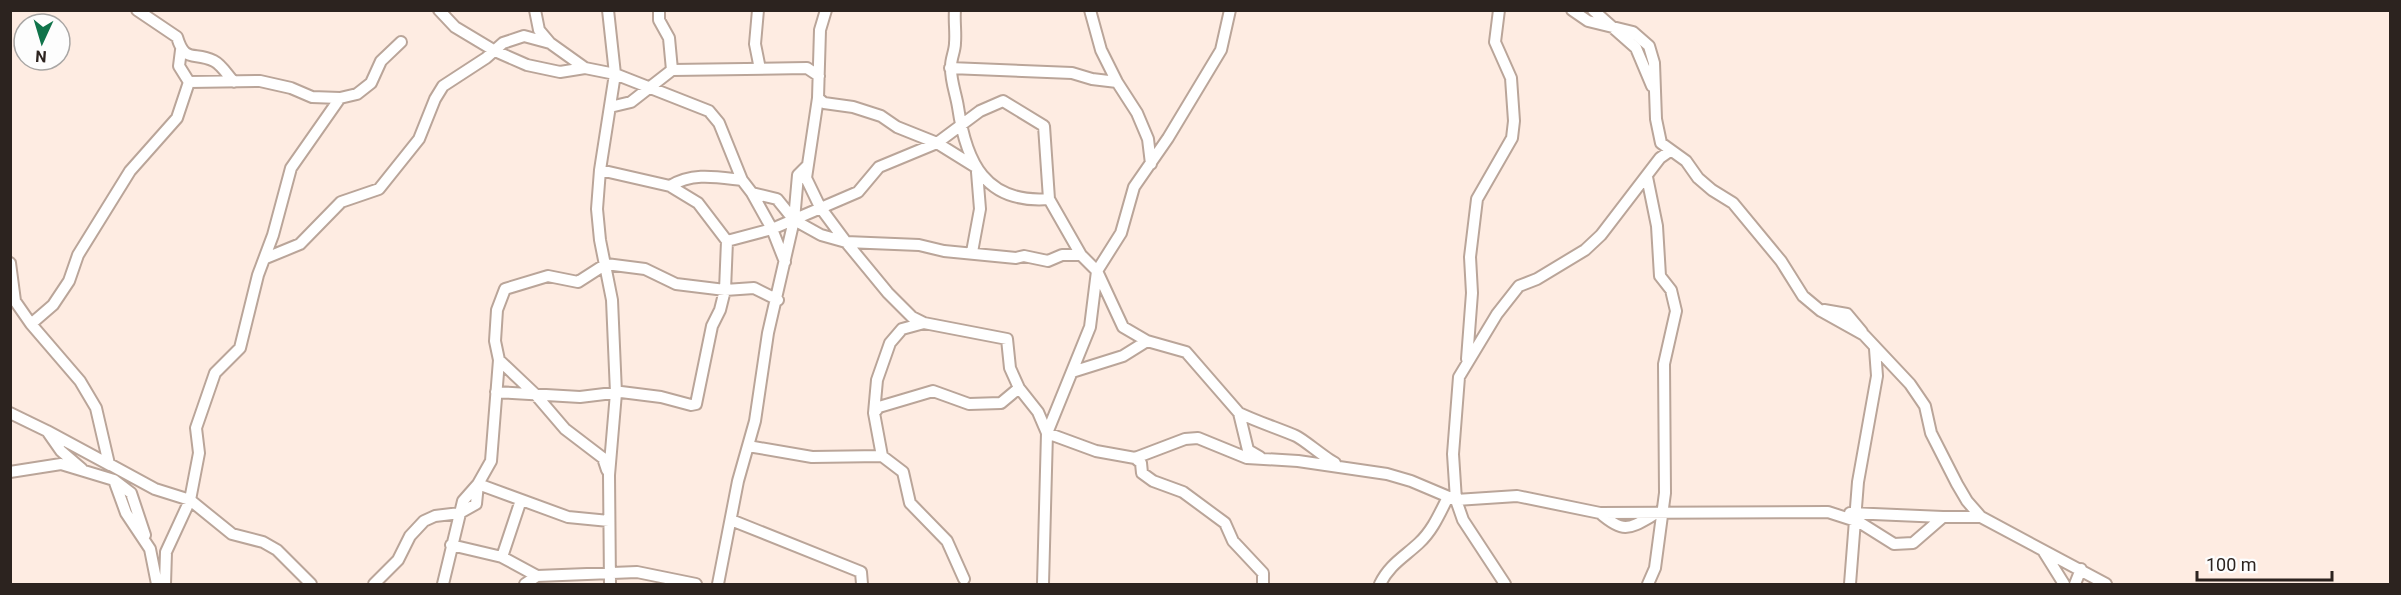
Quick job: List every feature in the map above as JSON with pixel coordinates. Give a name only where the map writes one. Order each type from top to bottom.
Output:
[{"type":"street","points":[[137,10],[177,37],[181,50],[179,66],[189,82]]},
{"type":"street","points":[[439,10],[455,27],[495,51],[527,65],[560,72],[585,68],[615,74],[709,111],[719,123],[742,180],[752,193],[772,230],[784,262]]},
{"type":"street","points":[[535,10],[539,30],[550,43],[585,68]]},
{"type":"street","points":[[608,10],[615,74],[600,170],[597,209],[600,240],[612,300],[616,393],[609,475],[610,579]]},
{"type":"street","points":[[659,10],[659,20],[669,38],[672,70]]},
{"type":"street","points":[[758,10],[755,44],[760,69]]},
{"type":"street","points":[[826,10],[820,30],[818,98],[806,178],[820,207],[846,242],[912,317],[924,323],[1007,339],[1010,368],[1019,388],[1038,412],[1047,433],[1095,451],[1134,458],[1141,463],[1142,473],[1153,481],[1183,492],[1225,523],[1233,541],[1263,573],[1263,585]]},
{"type":"street","points":[[955,10],[955,43],[950,68],[960,126],[975,169],[980,208],[972,252]]},
{"type":"street","points":[[1090,10],[1101,50],[1117,82],[1137,112],[1148,139],[1151,164]]},
{"type":"street","points":[[1043,585],[1047,433],[1090,327],[1097,271],[1121,233],[1134,187],[1151,164],[1221,50],[1230,10]]},
{"type":"street","points":[[1467,364],[1472,293],[1470,257],[1477,199],[1512,138],[1514,121],[1510,78],[1495,42],[1499,10]]},
{"type":"street","points":[[1572,10],[1588,21],[1633,32],[1649,46],[1653,63],[1656,119],[1661,143],[1686,161],[1698,178],[1712,190],[1733,202],[1781,261],[1803,296],[1821,311],[1864,335],[1910,384],[1924,406],[1931,434],[1967,501],[1982,517],[2081,569],[2106,585]]},
{"type":"street","points":[[1593,10],[1606,25]]},
{"type":"street","points":[[266,258],[300,244],[341,202],[379,189],[419,139],[443,86],[495,51],[503,43],[524,36],[550,43]]},
{"type":"street","points":[[189,82],[260,81],[291,88],[312,97],[340,98],[357,94],[371,83],[381,61],[401,42]]},
{"type":"street","points":[[181,50],[188,56],[216,62],[234,82]]},
{"type":"street","points":[[610,107],[631,102],[672,70],[807,68],[819,76]]},
{"type":"street","points":[[950,68],[1072,73],[1092,79],[1117,82]]},
{"type":"street","points":[[31,324],[53,305],[69,281],[78,255],[130,171],[177,118],[189,82]]},
{"type":"street","points":[[165,585],[166,552],[190,500],[199,453],[196,428],[214,373],[240,348],[258,275],[266,258],[291,168],[340,98]]},
{"type":"street","points":[[818,98],[824,103],[853,107],[881,116],[897,127],[937,143],[1009,196],[1027,200],[1049,199]]},
{"type":"street","points":[[727,241],[772,230],[858,192],[879,167],[937,143],[980,111],[1003,101],[1044,126],[1049,199],[1081,255],[1097,271],[1123,327],[1147,341],[1186,352],[1239,413],[1279,432],[1299,437],[1312,449],[1340,467]]},
{"type":"street","points":[[1380,585],[1394,562],[1420,542],[1451,500],[1458,409],[1456,390],[1458,377],[1497,314],[1519,286],[1537,279],[1585,250],[1601,236],[1660,158],[1670,151]]},
{"type":"street","points":[[718,585],[755,422],[768,333],[778,300],[794,220],[798,175],[808,165]]},
{"type":"street","points":[[496,392],[580,398],[616,393],[696,404],[712,326],[720,310],[725,290],[727,241],[698,203],[670,186],[600,170]]},
{"type":"street","points":[[670,186],[684,178],[704,176],[742,180]]},
{"type":"street","points":[[1647,177],[1657,226],[1660,276],[1671,290],[1676,311],[1664,364],[1665,493],[1660,512],[1655,568],[1648,585]]},
{"type":"street","points":[[752,193],[777,199],[794,220],[822,235],[846,242],[919,245],[944,251],[1016,258],[1024,256],[1048,261],[1062,255],[1081,255]]},
{"type":"street","points":[[10,263],[15,301],[31,324],[80,381],[96,408],[114,480]]},
{"type":"street","points":[[443,585],[463,501],[478,484],[491,461],[499,360],[495,341],[497,310],[505,289],[548,276],[578,282],[606,264],[645,269],[676,284],[725,290],[753,288],[778,300]]},
{"type":"street","points":[[882,456],[874,413],[877,380],[890,343],[902,329],[924,323]]},
{"type":"street","points":[[1072,372],[1123,356],[1147,341]]},
{"type":"street","points":[[1850,585],[1858,482],[1876,385],[1875,349]]},
{"type":"street","points":[[499,360],[535,394],[565,429],[603,458],[609,475]]},
{"type":"street","points":[[874,413],[879,406],[933,391],[969,404],[1000,403],[1019,388]]},
{"type":"street","points":[[10,413],[155,489],[190,500],[232,534],[263,542],[277,550],[311,585]]},
{"type":"street","points":[[1239,413],[1248,450],[1260,457]]},
{"type":"street","points":[[47,431],[61,451],[85,472]]},
{"type":"street","points":[[1134,458],[1185,439],[1198,438],[1246,458],[1260,457],[1340,467],[1411,481],[1451,500],[1517,496],[1600,513],[1828,512],[1856,517],[1982,517]]},
{"type":"street","points":[[748,446],[812,457],[882,456],[903,472],[910,503],[947,540],[964,579]]},
{"type":"street","points":[[10,472],[61,464],[114,480],[131,493],[150,549],[157,585]]},
{"type":"street","points":[[478,484],[568,517],[609,521]]},
{"type":"street","points":[[502,557],[521,500]]},
{"type":"street","points":[[1451,500],[1506,585]]},
{"type":"street","points":[[1600,513],[1615,526],[1624,528],[1660,512]]},
{"type":"street","points":[[374,585],[398,560],[410,536],[424,521],[435,516],[460,513]]},
{"type":"street","points":[[1856,517],[1894,544],[1913,543],[1942,517]]},
{"type":"street","points":[[731,520],[861,572],[862,585]]},
{"type":"street","points":[[451,545],[502,557],[537,576],[610,579],[637,572],[696,585]]},
{"type":"street","points":[[2042,549],[2064,585]]},
{"type":"street","points":[[2075,585],[2081,569]]},
{"type":"street","points":[[525,585],[537,576]]}]
